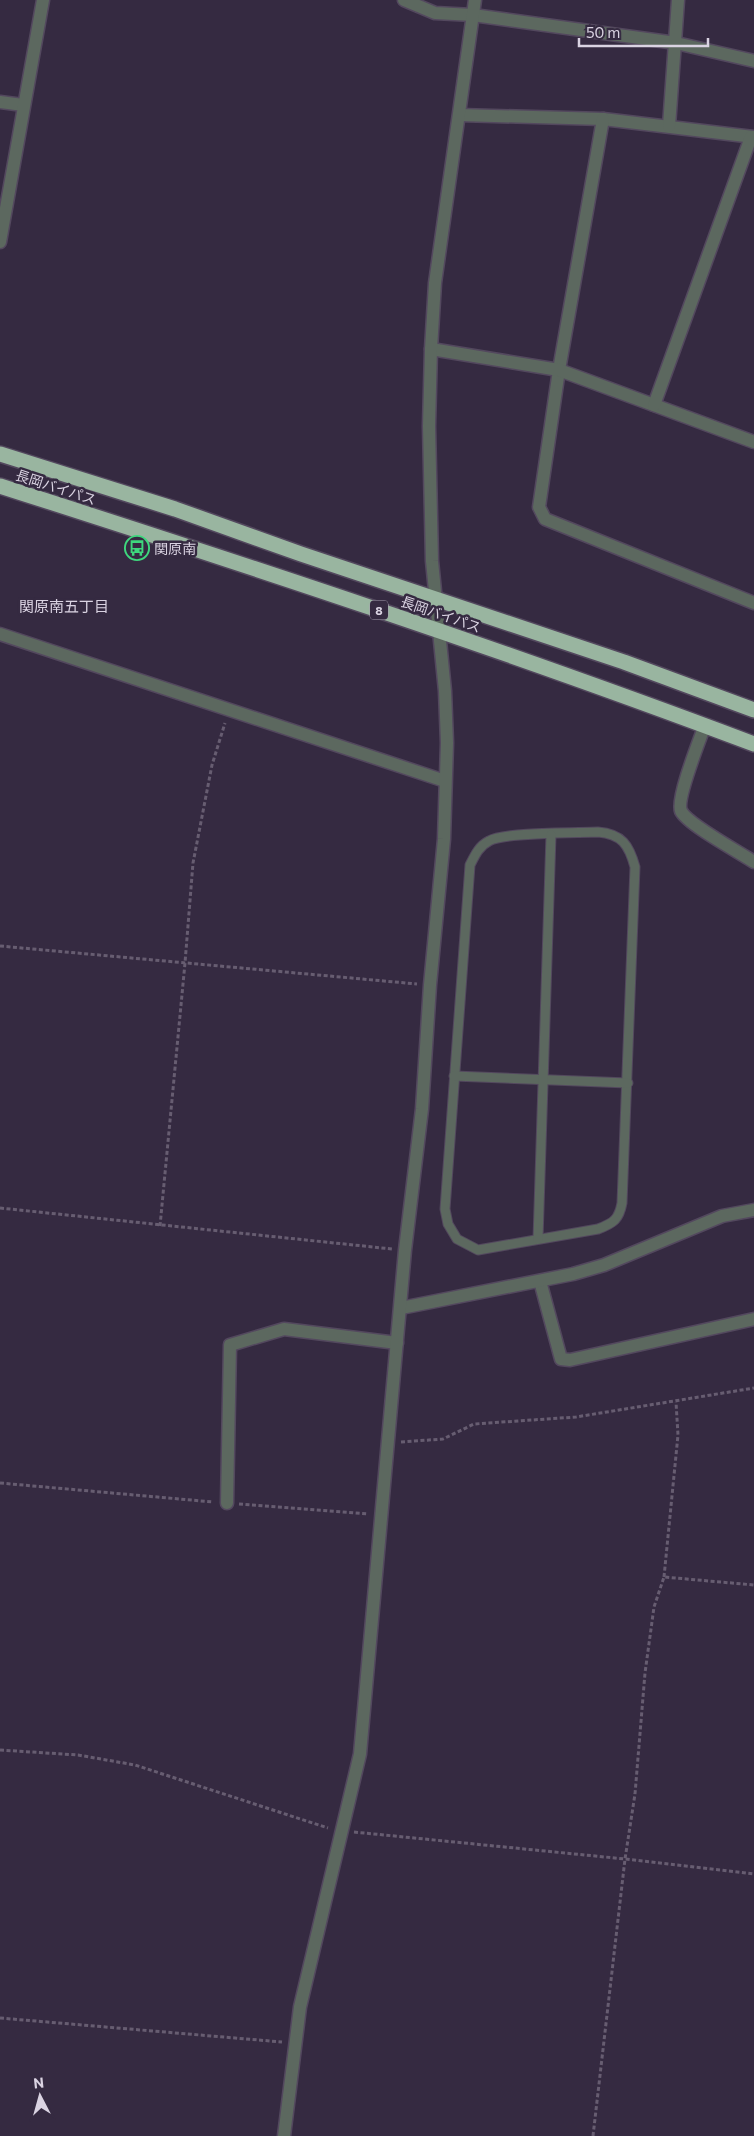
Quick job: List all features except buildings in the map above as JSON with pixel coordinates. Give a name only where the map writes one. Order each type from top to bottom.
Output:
[{"type":"highway","name":"長岡バイパス","points":[[0,454],[175,509],[437,600],[589,650],[754,710]]},
{"type":"highway","name":"長岡バイパス","points":[[0,486],[228,559],[548,667],[754,744]]},
{"type":"street","points":[[0,242],[43,0]]},
{"type":"street","points":[[404,0],[435,13],[473,15],[676,43],[754,61]]},
{"type":"street","points":[[284,2136],[300,2007],[360,1754],[405,1250],[422,1109],[430,985],[444,839],[447,743],[445,691],[432,542],[429,426],[431,349],[435,283],[475,0]]},
{"type":"street","points":[[669,126],[678,0]]},
{"type":"street","points":[[0,102],[23,105]]},
{"type":"street","points":[[460,115],[602,119],[753,137],[654,405]]},
{"type":"street","points":[[602,119],[559,370],[540,507],[545,519],[754,603]]},
{"type":"street","points":[[431,349],[559,370],[754,442]]},
{"type":"street","points":[[0,634],[445,780]]},
{"type":"street","points":[[705,725],[683,788],[680,805],[681,811],[695,824],[754,862]]},
{"type":"street","points":[[401,1308],[573,1274],[604,1265],[722,1216],[754,1210]]},
{"type":"street","points":[[540,1281],[561,1359],[570,1360],[754,1319]]},
{"type":"street","points":[[227,1503],[230,1345],[284,1329],[397,1342]]},
{"type":"lane","points":[[611,833],[619,837],[631,853],[635,867],[628,1083],[620,1215],[607,1226],[598,1229],[478,1250],[457,1239],[448,1224],[445,1209],[454,1076],[470,865],[476,852],[491,839],[510,836],[611,833]]},
{"type":"lane","points":[[538,1239],[551,835]]},
{"type":"lane","points":[[454,1076],[628,1083]]},
{"type":"path","points":[[160,1226],[193,863],[212,765],[230,708]]},
{"type":"path","points":[[0,946],[430,985]]},
{"type":"path","points":[[0,1208],[405,1250]]},
{"type":"path","points":[[389,1441],[410,1443],[443,1439],[474,1424],[576,1417],[754,1388]]},
{"type":"path","points":[[593,2136],[625,1859],[635,1794],[644,1673],[654,1607],[664,1577],[678,1435],[676,1402]]},
{"type":"path","points":[[0,1483],[381,1515]]},
{"type":"path","points":[[664,1577],[754,1585]]},
{"type":"path","points":[[0,1750],[78,1755],[135,1765],[211,1788],[319,1826],[341,1830],[754,1874]]},
{"type":"path","points":[[0,2018],[295,2043]]},
{"type":"place","name":"関原南","points":[[137,548]]},
{"type":"district","name":"関原南五丁目","points":[[64,606]]}]
